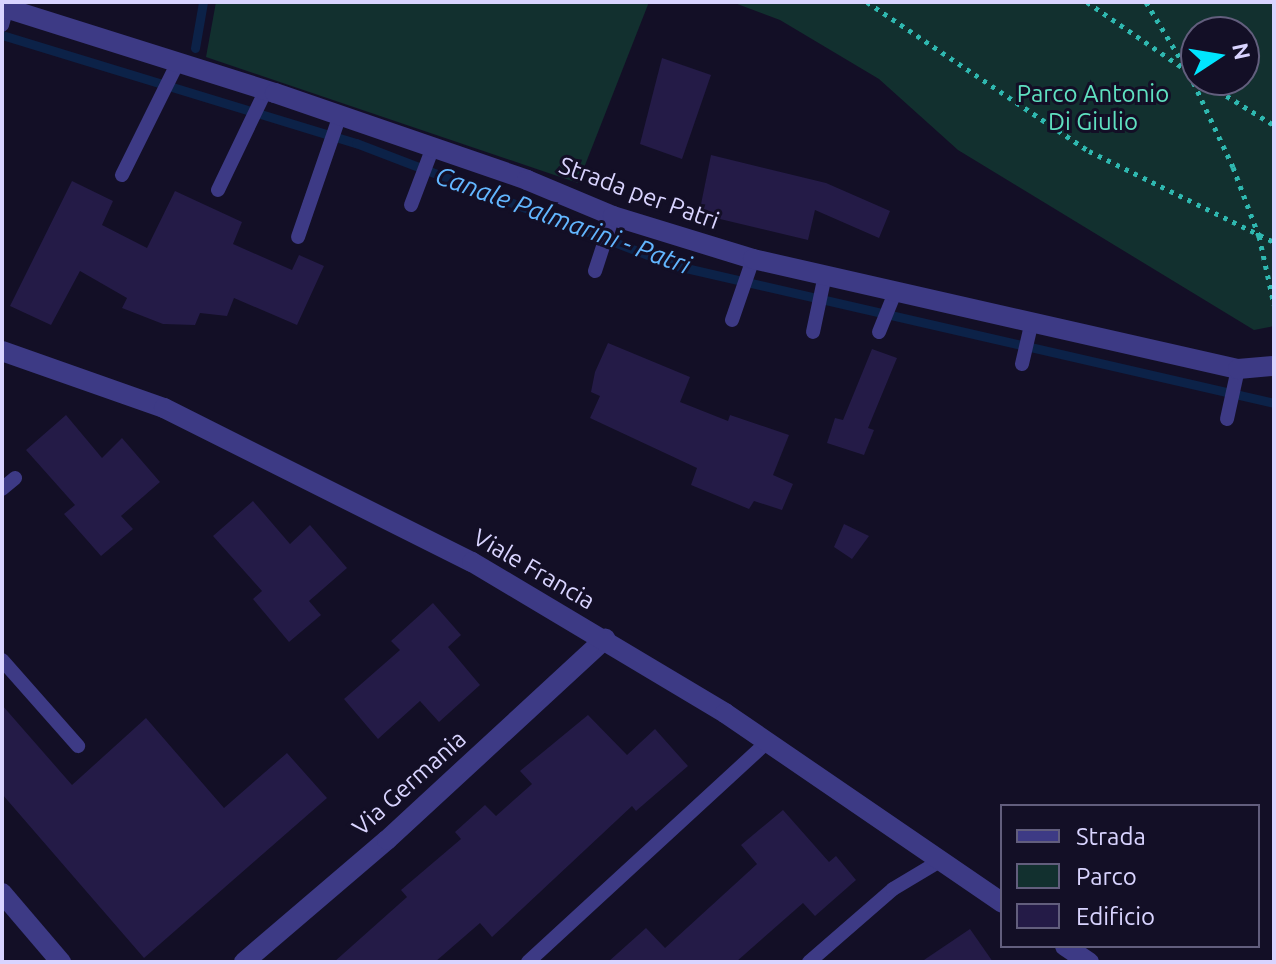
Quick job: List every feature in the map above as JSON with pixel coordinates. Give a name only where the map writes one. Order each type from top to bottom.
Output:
[{"type":"street","name":"Strada per Patri","points":[[4,15],[338,120],[431,152],[610,222],[750,264],[894,296],[1032,321],[1237,373],[1274,366]]},
{"type":"street","name":"Viale Francia","points":[[2,351],[164,408],[278,462],[472,562],[605,639],[767,742],[1000,902]]},
{"type":"street","name":"Via Germania","points":[[244,962],[387,840],[605,639]]},
{"type":"street","points":[[2,893],[61,962]]},
{"type":"street","points":[[1068,948],[1089,962]]},
{"type":"lane","points":[[122,175],[176,67]]},
{"type":"lane","points":[[218,190],[252,127],[264,96]]},
{"type":"lane","points":[[298,237],[338,120]]},
{"type":"lane","points":[[413,199],[431,152]]},
{"type":"lane","points":[[595,271],[610,222]]},
{"type":"lane","points":[[732,320],[750,264]]},
{"type":"lane","points":[[813,332],[824,281]]},
{"type":"lane","points":[[882,328],[894,296]]},
{"type":"lane","points":[[1022,364],[1032,321]]},
{"type":"lane","points":[[1228,412],[1237,373]]},
{"type":"lane","points":[[2,489],[15,478]]},
{"type":"lane","points":[[2,660],[78,746]]},
{"type":"lane","points":[[528,962],[767,742]]},
{"type":"lane","points":[[809,962],[893,889],[940,861]]},
{"type":"path","points":[[867,2],[1089,151],[1274,242]]},
{"type":"path","points":[[1087,2],[1180,67]]},
{"type":"path","points":[[1146,2],[1180,58]]},
{"type":"path","points":[[1199,96],[1259,236],[1274,304]]},
{"type":"path","points":[[1226,96],[1274,125]]},
{"type":"green space","points":[[216,2],[649,2],[578,183],[206,57]]},
{"type":"green space","name":"Parco Antonio Di Giulio","points":[[732,2],[1274,2],[1274,326],[1254,330],[958,150],[879,79],[780,20]]},
{"type":"building","points":[[662,58],[711,75],[682,159],[640,144]]},
{"type":"building","points":[[711,155],[826,183],[890,211],[879,238],[815,210],[808,240],[699,214]]},
{"type":"building","points":[[72,181],[113,201],[102,225],[147,248],[175,191],[242,222],[233,244],[292,270],[299,255],[324,266],[297,325],[234,298],[227,316],[200,313],[195,325],[163,324],[122,308],[127,298],[80,271],[51,325],[10,306]]},
{"type":"building","points":[[608,343],[690,377],[680,402],[728,421],[730,415],[789,435],[773,475],[793,484],[782,510],[754,501],[749,509],[691,485],[697,468],[590,418],[600,396],[591,392],[595,372]]},
{"type":"building","points":[[872,349],[897,358],[868,428],[874,430],[864,455],[827,443],[835,418],[843,420]]},
{"type":"building","points":[[66,415],[102,458],[122,438],[160,482],[121,516],[133,529],[101,556],[64,514],[75,505],[26,450]]},
{"type":"building","points":[[253,501],[290,544],[310,525],[347,568],[309,601],[321,615],[289,642],[253,599],[262,591],[213,536]]},
{"type":"building","points":[[844,524],[869,536],[852,559],[834,547]]},
{"type":"building","points":[[433,603],[461,635],[448,647],[480,685],[439,722],[420,701],[378,739],[344,699],[400,650],[391,641]]},
{"type":"building","points":[[2,705],[72,785],[146,718],[224,808],[287,753],[327,798],[144,958],[2,794]]},
{"type":"building","points":[[588,715],[627,755],[655,729],[688,766],[636,811],[632,806],[492,937],[480,923],[435,962],[334,962],[407,897],[401,890],[461,839],[455,832],[485,805],[496,816],[532,784],[520,771]]},
{"type":"building","points":[[783,810],[829,862],[836,856],[856,880],[815,916],[803,903],[736,962],[608,962],[646,928],[665,948],[757,864],[741,845]]},
{"type":"building","points":[[970,929],[993,962],[921,962]]},
{"type":"waterway","points":[[195,48],[203,2]]},
{"type":"waterway","name":"Canale Palmarini - Patri","points":[[2,35],[356,143],[677,266],[1274,403]]}]
